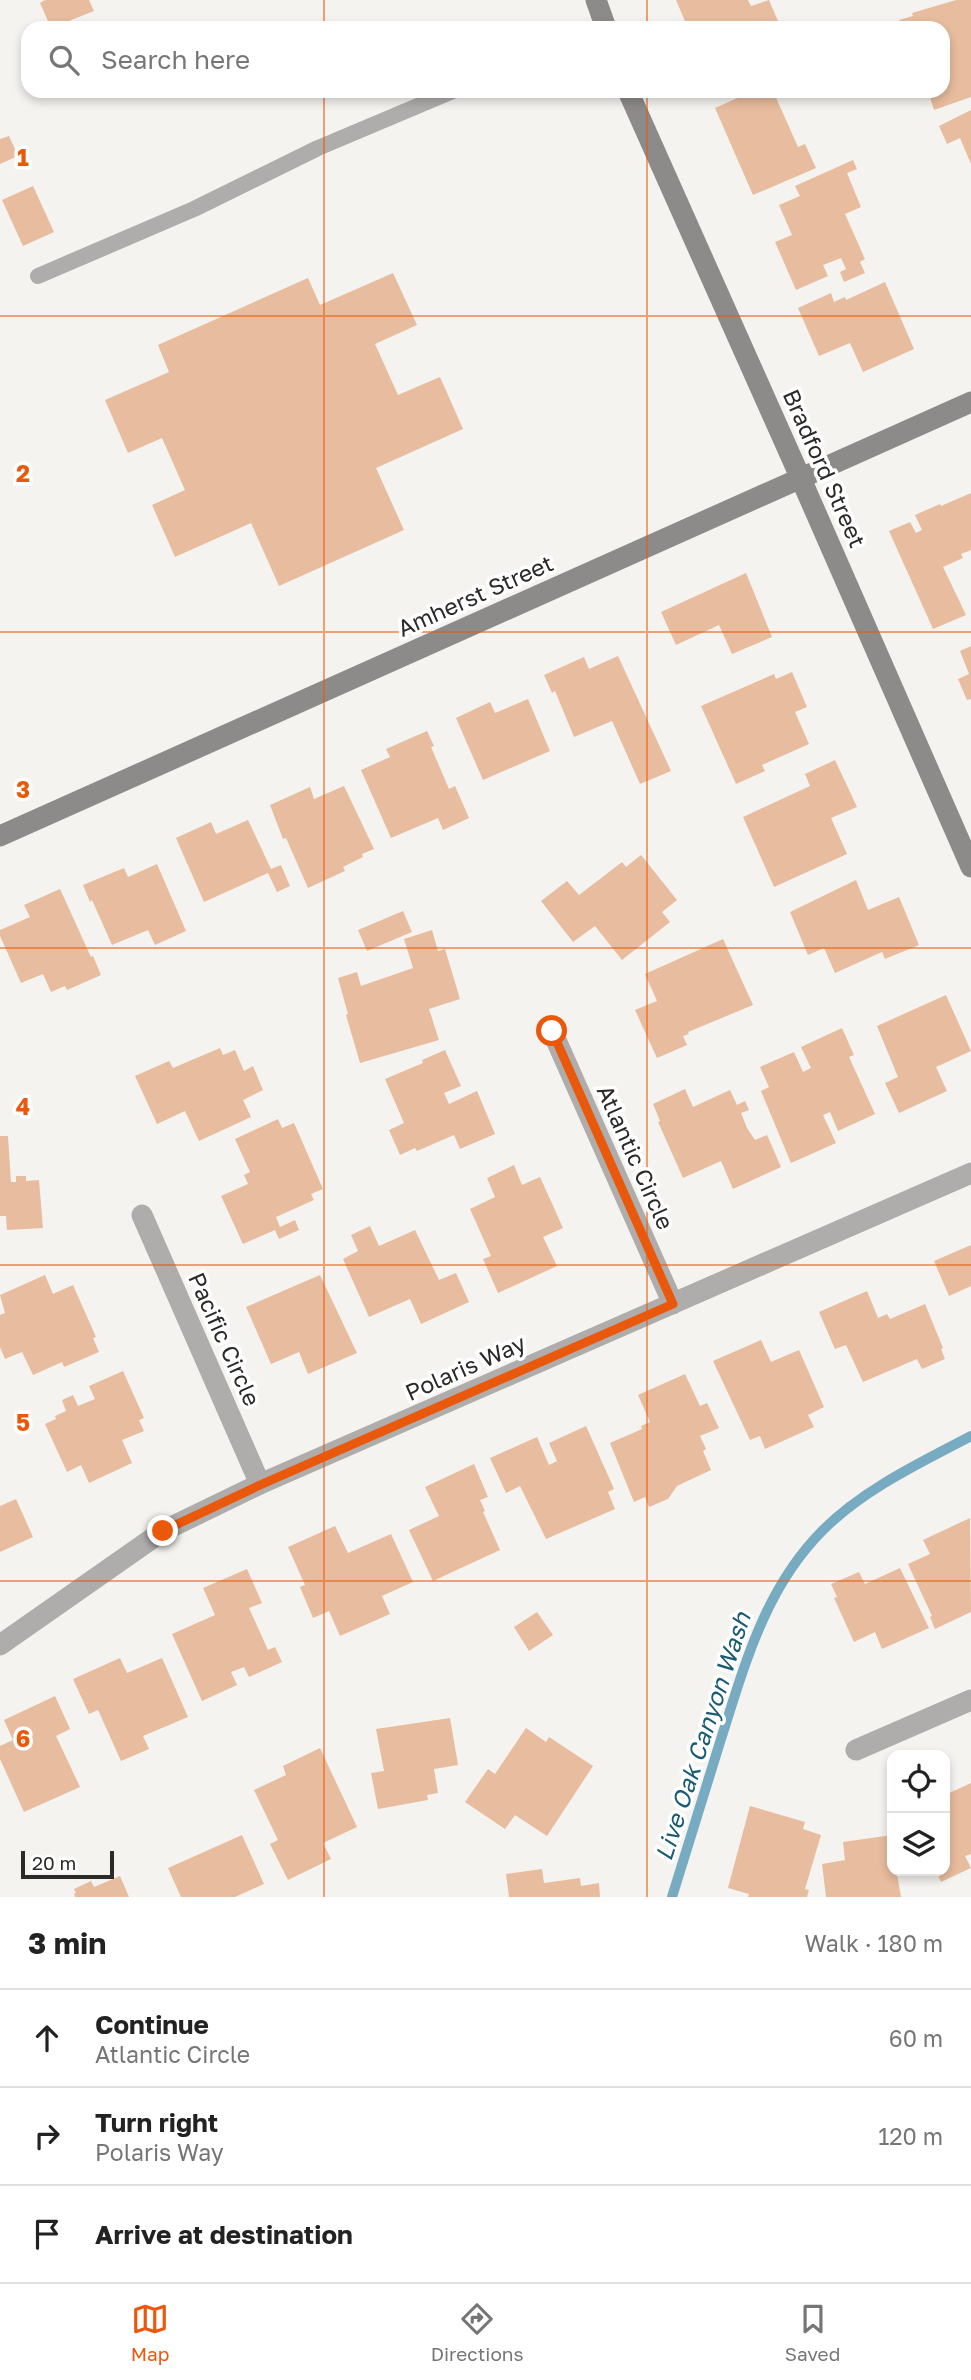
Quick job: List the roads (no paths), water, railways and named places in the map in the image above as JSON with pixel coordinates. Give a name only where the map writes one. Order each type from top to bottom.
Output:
[{"type":"street","points":[[596,0],[601,21]]},
{"type":"street","name":"Bradford Street","points":[[631,98],[802,479],[971,867]]},
{"type":"street","name":"Amherst Street","points":[[0,836],[971,402]]},
{"type":"street","name":"Atlantic Circle","points":[[552,1031],[673,1304]]},
{"type":"street","name":"Polaris Way","points":[[0,1645],[163,1531],[260,1485],[971,1173]]},
{"type":"street","name":"Pacific Circle","points":[[142,1215],[260,1485]]},
{"type":"street","points":[[856,1750],[971,1700]]},
{"type":"lane","points":[[38,276],[194,209],[318,148],[436,98]]},
{"type":"waterway","name":"Live Oak Canyon Wash","points":[[672,1897],[749,1655],[759,1628],[786,1577],[823,1530],[856,1502],[893,1478],[971,1436]]}]
